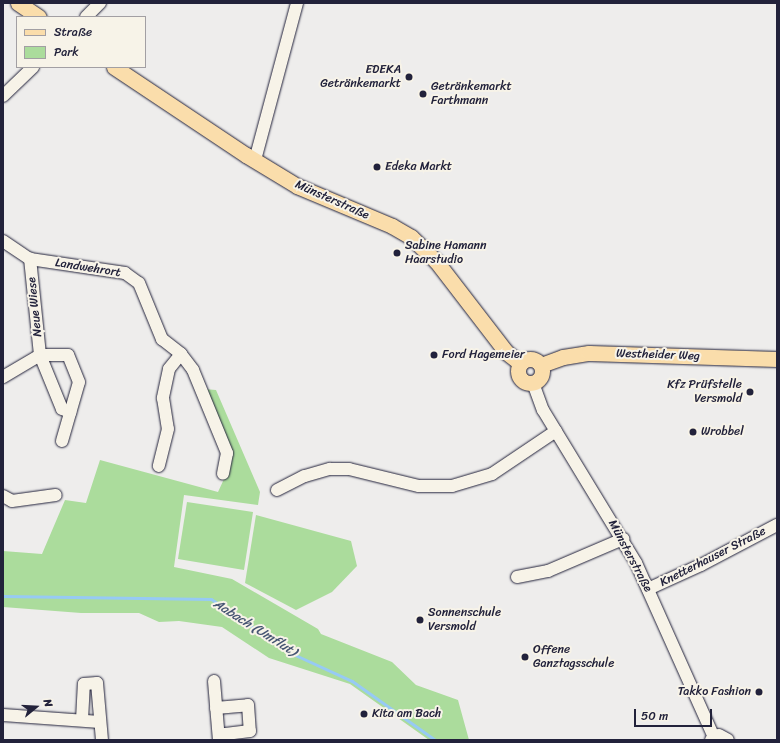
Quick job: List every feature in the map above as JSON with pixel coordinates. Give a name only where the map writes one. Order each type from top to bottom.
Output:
[{"type":"main road","points":[[18,3],[38,16]]},
{"type":"main road","name":"Münsterstraße","points":[[116,68],[297,186],[411,237],[436,261],[506,352],[520,363]]},
{"type":"main road","name":"Westheider Weg","points":[[541,365],[563,357],[589,353],[777,360]]},
{"type":"main road","points":[[531,359],[541,365],[541,376],[533,383],[525,382],[520,377],[518,370],[520,363],[531,359]]},
{"type":"street","points":[[87,16],[100,3]]},
{"type":"street","points":[[255,160],[297,3]]},
{"type":"street","points":[[3,96],[32,68]]},
{"type":"street","name":"Landwehrort","points":[[5,247],[30,259],[125,273],[139,283],[162,339],[181,354],[193,370],[227,453],[223,474]]},
{"type":"street","name":"Neue Wiese","points":[[30,259],[40,355],[62,409],[70,412]]},
{"type":"street","points":[[159,466],[168,429],[163,398],[169,369],[181,354]]},
{"type":"street","points":[[3,377],[40,355],[68,355],[79,382],[62,441]]},
{"type":"street","name":"Münsterstraße","points":[[533,383],[543,410],[623,539],[648,589],[712,738]]},
{"type":"street","points":[[277,490],[306,476],[330,469],[349,469],[419,486],[452,486],[492,474],[556,431]]},
{"type":"street","points":[[3,496],[12,501],[56,494]]},
{"type":"street","name":"Knetterhauser Straße","points":[[648,589],[701,565],[777,525]]},
{"type":"street","points":[[517,578],[548,571],[623,539]]},
{"type":"street","points":[[214,681],[216,708],[219,738],[250,731],[248,705],[216,708]]},
{"type":"street","points":[[82,720],[84,684],[97,683],[102,740]]},
{"type":"street","points":[[3,715],[100,722]]},
{"type":"street","points":[[712,738],[722,735],[728,740]]},
{"type":"green space","points":[[204,389],[216,390],[260,492],[258,505],[184,495],[174,567],[232,579],[318,629],[321,634],[392,662],[416,685],[458,700],[469,740],[429,740],[350,684],[269,658],[222,627],[179,621],[159,622],[139,613],[81,613],[3,607],[3,551],[42,554],[65,500],[86,503],[100,460],[218,492],[224,479],[230,453]]},
{"type":"green space","points":[[187,502],[253,512],[244,570],[178,559]]},
{"type":"green space","points":[[256,515],[351,541],[357,566],[332,592],[296,610],[245,583]]},
{"type":"waterway","name":"Aabach (Umflut)","points":[[3,596],[211,599],[293,654],[352,681],[435,740]]},
{"type":"place","name":"EDEKA Getränkemarkt","points":[[409,77]]},
{"type":"place","name":"Getränkemarkt Farthmann","points":[[423,94]]},
{"type":"place","name":"Edeka Markt","points":[[377,167]]},
{"type":"place","name":"Sabine Hamann Haarstudio","points":[[397,253]]},
{"type":"place","name":"Ford Hagemeier","points":[[434,355]]},
{"type":"place","name":"Kfz Prüfstelle Versmold","points":[[750,392]]},
{"type":"place","name":"Wrobbel","points":[[693,432]]},
{"type":"place","name":"Sonnenschule Versmold","points":[[420,620]]},
{"type":"place","name":"Offene Ganztagsschule","points":[[525,657]]},
{"type":"place","name":"Takko Fashion","points":[[759,692]]},
{"type":"place","name":"Kita am Bach","points":[[364,714]]}]
